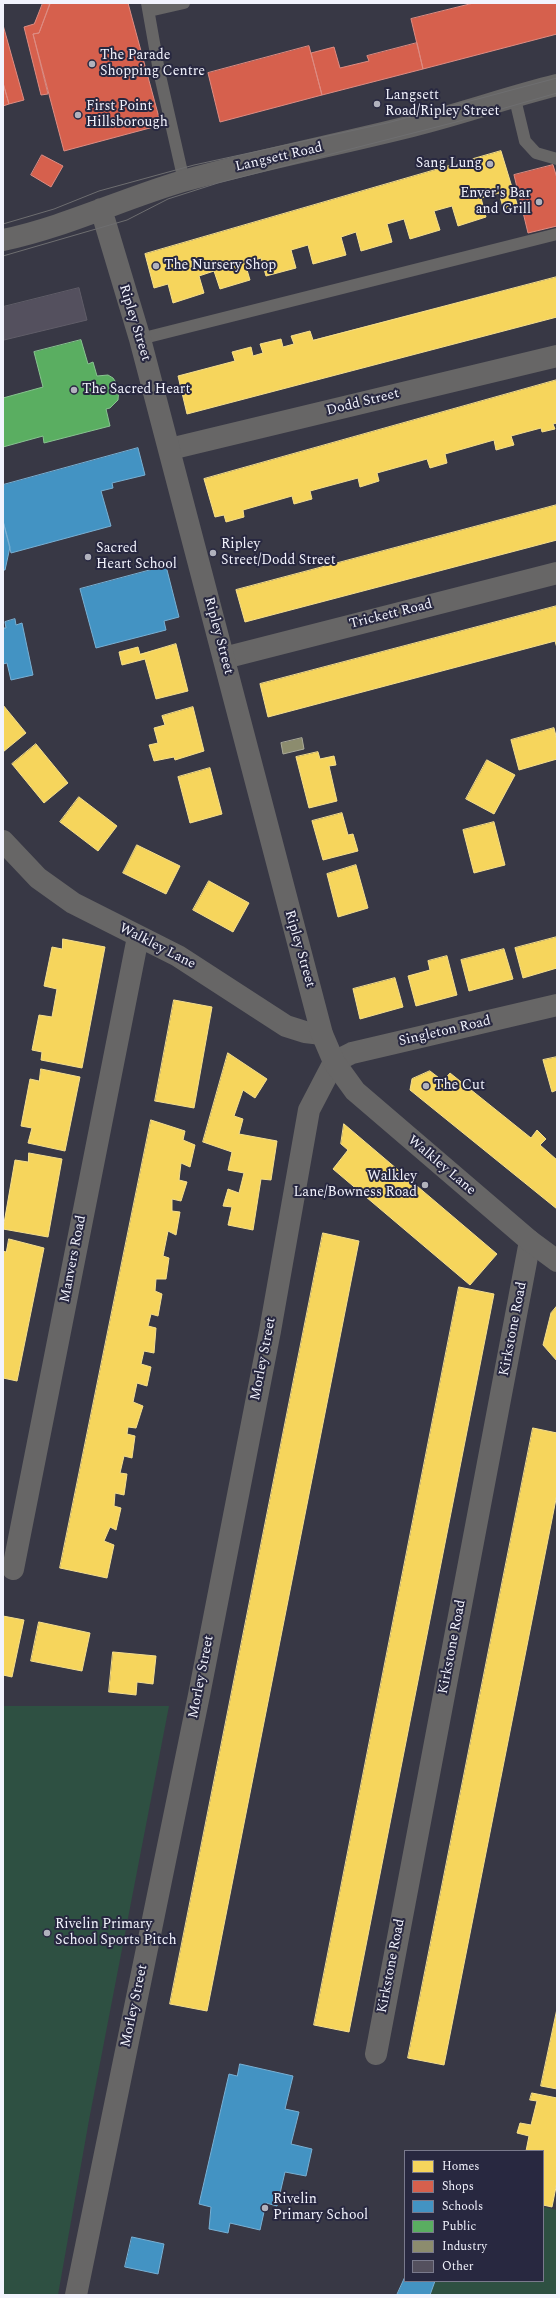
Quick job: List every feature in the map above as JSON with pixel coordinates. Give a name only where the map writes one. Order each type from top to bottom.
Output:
[{"type":"street","name":"Langsett Road","points":[[3,240],[66,224],[101,209],[184,181],[414,126],[514,95],[557,85]]},
{"type":"street","name":"Ripley Street","points":[[101,209],[140,339],[170,449],[193,547],[224,658],[287,905],[322,1034],[334,1062]]},
{"type":"street","name":"Dodd Street","points":[[170,449],[557,356]]},
{"type":"street","name":"Trickett Road","points":[[224,658],[557,573]]},
{"type":"street","name":"Walkley Lane","points":[[3,841],[38,878],[73,903],[178,956],[286,1026],[305,1032],[322,1034]]},
{"type":"street","name":"Manvers Road","points":[[8,1572],[138,937]]},
{"type":"street","name":"Singleton Road","points":[[334,1062],[352,1053],[557,1005]]},
{"type":"street","name":"Walkley Lane","points":[[334,1062],[355,1091],[530,1241],[557,1261]]},
{"type":"street","name":"Morley Street","points":[[76,2295],[199,1695],[270,1331],[309,1110],[334,1062]]},
{"type":"street","name":"Kirkstone Road","points":[[376,2054],[530,1241]]},
{"type":"lane","points":[[184,3],[148,7],[159,71],[184,181]]},
{"type":"lane","points":[[514,95],[524,141],[536,153],[557,159]]},
{"type":"lane","points":[[140,339],[557,234]]},
{"type":"green space","points":[[3,1706],[169,1706],[89,2120],[58,2295],[3,2295]]},
{"type":"green space","points":[[544,2207],[557,2210],[557,2295],[430,2295],[435,2282],[544,2282]]},
{"type":"building: Homes","points":[[501,151],[518,207],[504,211],[499,193],[481,198],[486,217],[458,226],[452,206],[434,211],[440,230],[410,239],[404,219],[387,224],[392,242],[361,251],[356,232],[341,237],[346,255],[313,264],[308,245],[291,250],[296,268],[266,276],[261,258],[245,263],[250,280],[220,289],[214,271],[199,276],[204,293],[173,303],[168,284],[154,288],[145,254]]},
{"type":"building: Homes","points":[[557,277],[557,317],[187,414],[178,376],[235,361],[232,352],[251,347],[253,356],[263,353],[260,344],[281,339],[283,347],[294,344],[291,336],[310,331],[313,340]]},
{"type":"building: Homes","points":[[557,380],[557,423],[553,424],[555,429],[542,432],[541,428],[511,436],[514,445],[496,450],[494,440],[445,454],[447,463],[430,468],[427,459],[377,473],[379,481],[360,487],[358,478],[310,491],[312,499],[294,504],[292,496],[243,510],[244,517],[226,522],[224,515],[215,517],[204,479]]},
{"type":"building: Homes","points":[[557,505],[557,540],[245,622],[236,590]]},
{"type":"building: Homes","points":[[557,606],[557,648],[555,641],[268,717],[260,684]]},
{"type":"building: Homes","points":[[176,644],[188,691],[156,699],[145,659],[122,665],[119,652],[138,647],[140,654]]},
{"type":"building: Homes","points":[[3,705],[26,733],[3,752]]},
{"type":"building: Homes","points":[[193,707],[204,751],[175,760],[174,757],[154,761],[149,745],[158,743],[154,728],[165,725],[162,716]]},
{"type":"building: Homes","points":[[554,728],[557,740],[557,759],[519,770],[511,740]]},
{"type":"building: Homes","points":[[36,744],[68,783],[44,803],[12,764]]},
{"type":"building: Homes","points":[[318,752],[320,759],[334,756],[336,765],[329,766],[337,801],[309,808],[296,757]]},
{"type":"building: Homes","points":[[487,760],[515,775],[494,814],[466,799]]},
{"type":"building: Homes","points":[[210,768],[222,814],[190,823],[178,777]]},
{"type":"building: Homes","points":[[79,797],[117,826],[98,851],[60,822]]},
{"type":"building: Homes","points":[[342,813],[348,835],[353,834],[358,851],[323,860],[312,821]]},
{"type":"building: Homes","points":[[494,822],[505,865],[474,873],[463,830]]},
{"type":"building: Homes","points":[[137,845],[180,866],[166,894],[123,873]]},
{"type":"building: Homes","points":[[356,865],[368,908],[338,917],[327,874]]},
{"type":"building: Homes","points":[[209,881],[249,903],[233,932],[193,910]]},
{"type":"building: Homes","points":[[557,937],[557,968],[523,978],[515,948]]},
{"type":"building: Homes","points":[[63,939],[105,947],[82,1068],[41,1060],[42,1052],[32,1050],[39,1015],[52,1017],[57,989],[44,986],[52,947],[62,949]]},
{"type":"building: Homes","points":[[504,949],[513,979],[469,991],[461,960]]},
{"type":"building: Homes","points":[[447,956],[457,995],[416,1006],[408,976],[430,970],[428,961]]},
{"type":"building: Homes","points":[[395,978],[403,1007],[360,1019],[353,989]]},
{"type":"building: Homes","points":[[174,1000],[212,1007],[194,1108],[155,1101]]},
{"type":"building: Homes","points":[[228,1053],[267,1079],[255,1098],[243,1090],[234,1116],[243,1119],[239,1134],[277,1141],[271,1180],[261,1179],[253,1230],[228,1225],[232,1207],[223,1206],[228,1189],[239,1193],[244,1173],[228,1170],[232,1152],[203,1142]]},
{"type":"building: Homes","points":[[557,1057],[557,1090],[552,1092],[543,1060]]},
{"type":"building: Homes","points":[[41,1069],[80,1077],[65,1151],[28,1143],[32,1128],[21,1126],[30,1079],[39,1081]]},
{"type":"building: Homes","points":[[430,1071],[443,1081],[450,1073],[531,1138],[537,1130],[546,1139],[540,1145],[557,1160],[557,1209],[410,1090],[412,1079]]},
{"type":"building: Homes","points":[[151,1120],[185,1131],[183,1140],[195,1145],[190,1167],[181,1163],[179,1180],[187,1182],[181,1201],[172,1199],[172,1211],[180,1212],[176,1235],[168,1231],[163,1256],[169,1258],[166,1279],[156,1279],[155,1291],[162,1294],[158,1316],[151,1314],[148,1326],[156,1328],[154,1353],[144,1351],[141,1364],[151,1367],[147,1386],[137,1383],[133,1402],[143,1406],[136,1428],[128,1427],[127,1434],[135,1436],[132,1458],[124,1456],[120,1473],[127,1474],[124,1495],[115,1493],[114,1506],[121,1508],[116,1530],[110,1527],[104,1541],[114,1545],[107,1578],[60,1568]]},
{"type":"building: Homes","points":[[344,1124],[497,1254],[470,1285],[333,1169],[348,1150],[341,1144]]},
{"type":"building: Homes","points":[[29,1153],[62,1159],[48,1237],[3,1229],[15,1160],[28,1162]]},
{"type":"building: Homes","points":[[323,1233],[359,1241],[207,2011],[170,2004]]},
{"type":"building: Homes","points":[[9,1239],[44,1248],[17,1381],[3,1378],[3,1251],[6,1252]]},
{"type":"building: Homes","points":[[459,1287],[494,1294],[349,2032],[314,2025]]},
{"type":"building: Homes","points":[[557,1306],[557,1361],[543,1345],[551,1313]]},
{"type":"building: Homes","points":[[533,1428],[557,1433],[557,1494],[444,2065],[408,2058]]},
{"type":"building: Homes","points":[[3,1616],[24,1620],[12,1677],[3,1675]]},
{"type":"building: Homes","points":[[39,1622],[90,1633],[82,1671],[31,1661]]},
{"type":"building: Homes","points":[[113,1652],[156,1656],[153,1684],[137,1682],[136,1695],[109,1692]]},
{"type":"building: Homes","points":[[557,2009],[557,2089],[541,2086]]},
{"type":"building: Homes","points":[[532,2093],[557,2098],[557,2182],[552,2207],[544,2205],[544,2150],[526,2150],[529,2136],[517,2133],[520,2123],[531,2125],[537,2101],[530,2100]]},
{"type":"building: Shops","points":[[43,3],[50,4],[39,33],[33,34],[48,94],[41,95],[24,27],[34,24]]},
{"type":"building: Shops","name":"The Parade Shopping Centre","points":[[50,3],[128,3],[161,125],[64,151],[33,34],[39,33]]},
{"type":"building: Shops","points":[[474,3],[557,3],[557,34],[423,69],[411,19]]},
{"type":"building: Shops","points":[[3,25],[24,100],[9,104],[3,83]]},
{"type":"building: Shops","points":[[417,43],[423,69],[322,95],[311,53],[334,47],[340,68],[369,61],[367,56]]},
{"type":"building: Shops","points":[[309,46],[322,95],[220,122],[208,73]]},
{"type":"building: Shops","points":[[3,83],[9,104],[3,106]]},
{"type":"building: Shops","points":[[42,155],[63,166],[51,187],[31,175]]},
{"type":"building: Shops","name":"Enver's Bar and Grill","points":[[553,165],[557,178],[557,226],[528,233],[514,175]]},
{"type":"building: Schools","points":[[138,448],[145,475],[112,483],[113,488],[101,491],[111,526],[11,553],[3,521],[3,485]]},
{"type":"building: Schools","points":[[3,521],[10,547],[5,570],[3,570]]},
{"type":"building: Schools","points":[[166,566],[179,617],[164,621],[166,630],[96,648],[80,589]]},
{"type":"building: Schools","points":[[15,619],[16,625],[22,623],[33,675],[11,680],[7,663],[3,664],[3,628],[6,628],[5,622]]},
{"type":"building: Schools","points":[[240,2064],[293,2076],[285,2109],[299,2112],[291,2144],[312,2149],[306,2176],[285,2172],[277,2206],[266,2203],[260,2230],[230,2223],[228,2233],[209,2229],[211,2207],[199,2204],[229,2074],[237,2076]]},
{"type":"building: Schools","points":[[132,2237],[164,2244],[158,2274],[125,2267]]},
{"type":"building: Schools","points":[[404,2279],[404,2282],[435,2282],[430,2295],[397,2295]]},
{"type":"building: Public","name":"The Sacred Heart","points":[[81,340],[88,364],[93,362],[97,376],[108,375],[113,378],[119,387],[118,400],[110,408],[106,409],[110,426],[44,443],[43,436],[3,447],[3,398],[43,387],[34,352]]},
{"type":"building: Industry","points":[[302,738],[304,749],[283,754],[281,743]]},
{"type":"building: Other","points":[[79,288],[87,320],[4,340],[3,307]]},
{"type":"tram line","points":[[3,224],[54,209],[99,191],[194,165],[387,123],[557,78]]},
{"type":"tram line","points":[[3,256],[127,220],[168,199],[218,183],[456,122],[557,93]]},
{"type":"place","name":"The Parade Shopping Centre","points":[[92,64]]},
{"type":"place","name":"Langsett Road/Ripley Street","points":[[377,104]]},
{"type":"place","name":"First Point Hillsborough","points":[[78,115]]},
{"type":"place","name":"Sang Lung","points":[[490,164]]},
{"type":"place","name":"Enver's Bar and Grill","points":[[539,202]]},
{"type":"place","name":"The Nursery Shop","points":[[156,266]]},
{"type":"place","name":"The Sacred Heart","points":[[74,390]]},
{"type":"place","name":"Ripley Street/Dodd Street","points":[[213,553]]},
{"type":"place","name":"Sacred Heart School","points":[[88,557]]},
{"type":"place","name":"The Cut","points":[[426,1086]]},
{"type":"place","name":"Walkley Lane/Bowness Road","points":[[425,1185]]},
{"type":"place","name":"Rivelin Primary School Sports Pitch","points":[[47,1933]]},
{"type":"place","name":"Rivelin Primary School","points":[[265,2208]]}]
